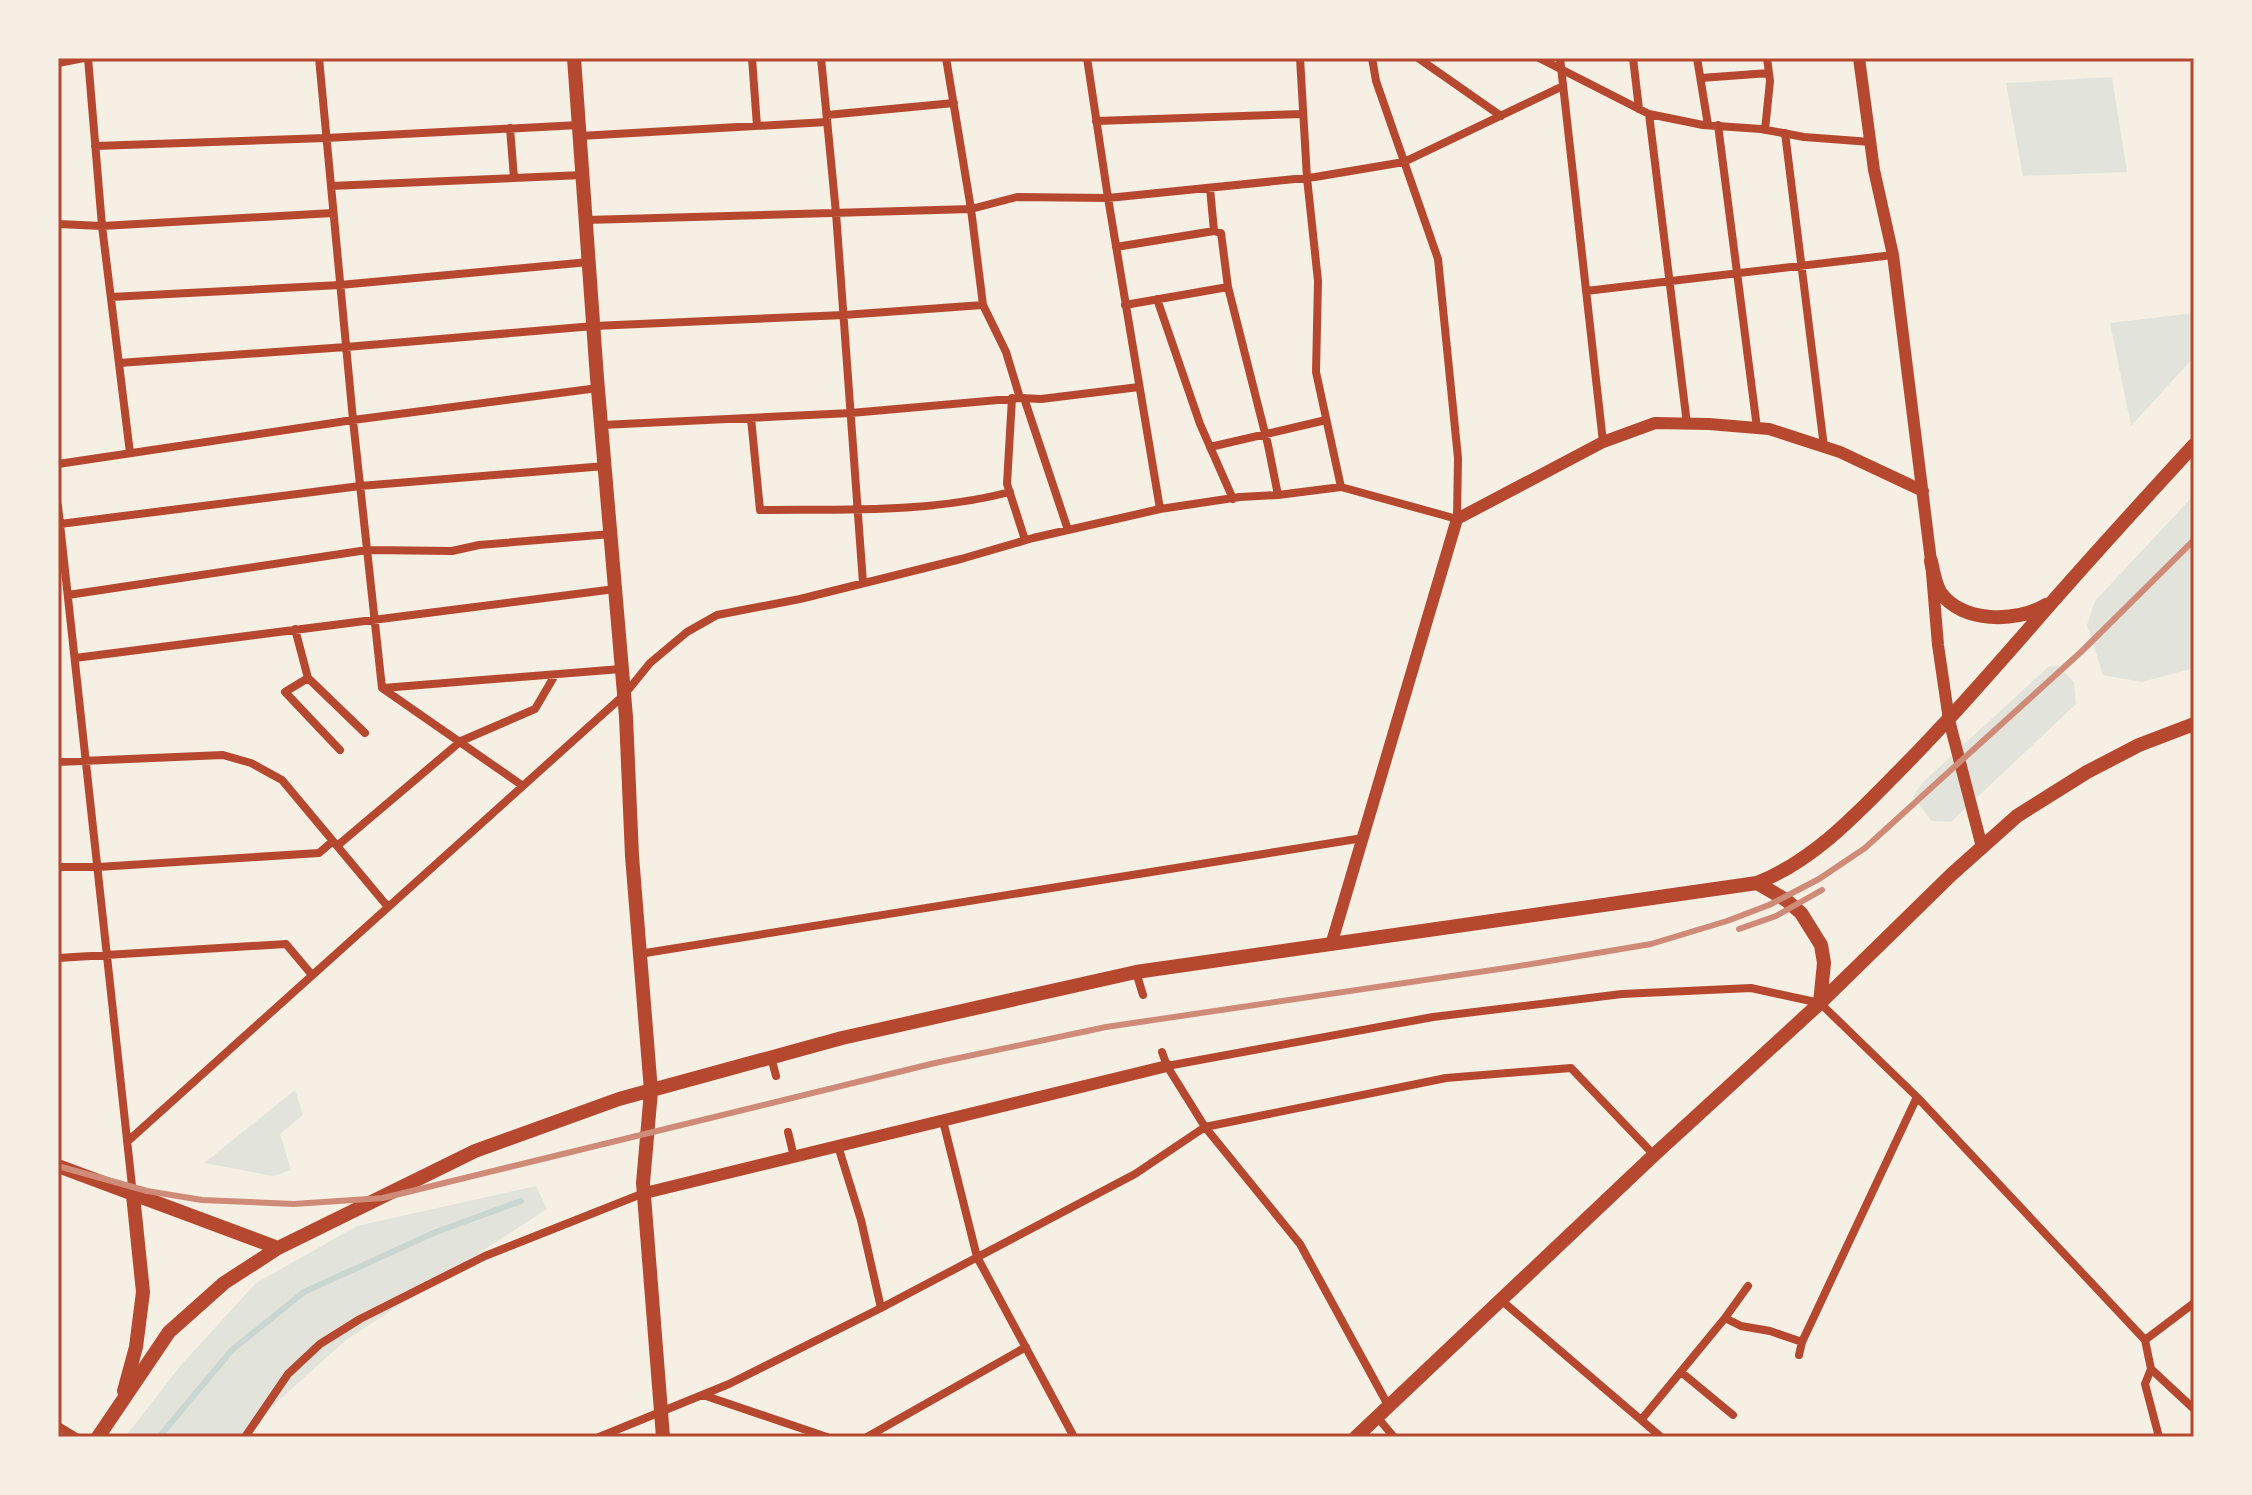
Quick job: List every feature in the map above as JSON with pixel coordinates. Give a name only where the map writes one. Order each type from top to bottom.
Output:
[{"type":"main road","points":[[574,58],[624,695],[639,954],[651,1091],[643,1183],[663,1437]]},
{"type":"main road","points":[[98,1437],[169,1332],[224,1283],[278,1248],[475,1151],[619,1099],[857,1034],[1136,972],[1757,883],[1795,864],[1843,827],[1949,720],[2194,445]]},
{"type":"main road","points":[[1931,561],[1941,593],[1958,608],[1970,613],[2013,616],[2039,609],[2053,601]]},
{"type":"main road","points":[[1356,1437],[2017,816],[2087,772],[2139,745],[2194,724]]},
{"type":"main road","points":[[1757,883],[1801,913],[1821,945],[1824,963],[1820,1003]]},
{"type":"main road","points":[[58,1166],[278,1248]]},
{"type":"main road","points":[[121,1403],[136,1347],[143,1292],[133,1195]]},
{"type":"street","points":[[58,63],[86,58],[102,226],[130,453]]},
{"type":"street","points":[[319,58],[382,688]]},
{"type":"street","points":[[752,58],[757,126]]},
{"type":"street","points":[[821,58],[836,213],[863,583]]},
{"type":"street","points":[[946,58],[983,305],[1006,352],[1019,398],[1068,530]]},
{"type":"street","points":[[1087,58],[1160,509]]},
{"type":"street","points":[[1300,58],[1307,178],[1318,281],[1316,372],[1341,487]]},
{"type":"street","points":[[1331,945],[1457,519],[1458,458],[1438,259],[1376,81],[1372,58]]},
{"type":"street","points":[[1418,58],[1501,116]]},
{"type":"street","points":[[1539,58],[1649,114],[1713,125],[1871,142]]},
{"type":"street","points":[[1560,58],[1603,442]]},
{"type":"street","points":[[1633,58],[1639,109]]},
{"type":"street","points":[[1697,58],[1713,125],[1737,273],[1757,428]]},
{"type":"street","points":[[1765,130],[1769,73],[1767,58]]},
{"type":"street","points":[[1859,58],[1874,170],[1893,255],[1949,720],[1982,847]]},
{"type":"street","points":[[1701,78],[1769,73]]},
{"type":"street","points":[[586,220],[971,209],[1017,197],[1108,198],[1307,178],[1404,162],[1563,86]]},
{"type":"street","points":[[95,146],[510,128],[579,130],[757,126],[954,103]]},
{"type":"street","points":[[1096,121],[1302,114]]},
{"type":"street","points":[[1649,114],[1687,424]]},
{"type":"street","points":[[510,128],[514,178]]},
{"type":"street","points":[[1785,133],[1824,447]]},
{"type":"street","points":[[331,186],[583,175]]},
{"type":"street","points":[[1210,188],[1214,231]]},
{"type":"street","points":[[58,224],[102,226],[333,213]]},
{"type":"street","points":[[1116,247],[1214,231],[1221,233],[1228,287],[1278,495]]},
{"type":"street","points":[[1586,291],[1893,255]]},
{"type":"street","points":[[111,297],[340,285],[589,262]]},
{"type":"street","points":[[1125,305],[1228,287]]},
{"type":"street","points":[[1157,299],[1200,424],[1233,499]]},
{"type":"street","points":[[119,363],[594,326],[844,315],[983,305]]},
{"type":"street","points":[[602,425],[851,413],[1019,398],[1041,399],[1139,387]]},
{"type":"street","points":[[58,464],[353,420],[598,388]]},
{"type":"street","points":[[1019,398],[1007,484],[1025,540]]},
{"type":"street","points":[[751,418],[760,510],[857,509],[950,503],[1010,492]]},
{"type":"street","points":[[1210,447],[1326,420]]},
{"type":"street","points":[[128,1141],[624,695],[650,663],[687,632],[717,615],[863,583],[1025,540],[1160,509],[1233,499],[1341,487],[1457,519],[1603,442],[1655,423],[1769,429],[1840,452],[1923,491]]},
{"type":"street","points":[[60,524],[360,486],[606,466]]},
{"type":"street","points":[[58,506],[133,1195]]},
{"type":"street","points":[[68,595],[367,550],[452,551],[479,545],[611,534]]},
{"type":"street","points":[[75,658],[615,589]]},
{"type":"street","points":[[295,629],[308,678],[365,733]]},
{"type":"street","points":[[382,688],[621,669]]},
{"type":"street","points":[[58,867],[319,853],[335,844],[461,741],[535,709],[555,675]]},
{"type":"street","points":[[308,678],[285,692],[340,750]]},
{"type":"street","points":[[382,688],[523,786]]},
{"type":"street","points":[[58,762],[223,755],[251,763],[282,780],[388,907]]},
{"type":"street","points":[[639,954],[1363,838]]},
{"type":"street","points":[[58,958],[286,944],[312,975]]},
{"type":"street","points":[[1136,972],[1143,995]]},
{"type":"street","points":[[245,1437],[288,1374],[320,1344],[360,1319],[485,1256],[645,1193],[1167,1066],[1433,1017],[1622,994],[1751,988],[1820,1003],[1917,1097],[2145,1340],[2151,1369],[2145,1384],[2159,1437]]},
{"type":"street","points":[[1162,1052],[1167,1066],[1205,1127],[1300,1244],[1394,1437]]},
{"type":"street","points":[[771,1057],[776,1076]]},
{"type":"street","points":[[599,1437],[729,1384],[881,1308],[1135,1174],[1205,1127],[1446,1078],[1571,1068],[1654,1155]]},
{"type":"street","points":[[1799,1355],[1802,1342],[1917,1097]]},
{"type":"street","points":[[943,1121],[977,1257],[1071,1436]]},
{"type":"street","points":[[788,1132],[794,1157]]},
{"type":"street","points":[[838,1146],[861,1220],[881,1308]]},
{"type":"street","points":[[1641,1420],[1748,1286]]},
{"type":"street","points":[[1501,1300],[1661,1437]]},
{"type":"street","points":[[2145,1340],[2194,1303]]},
{"type":"street","points":[[1725,1318],[1741,1326],[1770,1331],[1802,1342]]},
{"type":"street","points":[[867,1437],[1026,1347]]},
{"type":"street","points":[[2151,1369],[2194,1409]]},
{"type":"street","points":[[1681,1372],[1733,1415]]},
{"type":"street","points":[[703,1395],[827,1437]]},
{"type":"street","points":[[58,1426],[76,1437]]},
{"type":"shaded area","points":[[2112,77],[2127,172],[2023,176],[2006,83]]},
{"type":"shaded area","points":[[2194,313],[2194,357],[2131,426],[2110,323]]},
{"type":"shaded area","points":[[2194,495],[2194,668],[2142,682],[2103,675],[2087,625],[2095,601]]},
{"type":"shaded area","points":[[2057,665],[2074,682],[2076,704],[1951,822],[1931,821],[1913,796],[1923,782],[2048,667]]},
{"type":"shaded area","points":[[295,1090],[303,1115],[280,1134],[291,1170],[273,1176],[204,1163]]},
{"type":"shaded area","points":[[536,1186],[547,1209],[346,1340],[238,1437],[125,1437],[181,1365],[256,1283],[357,1226]]},
{"type":"waterway","points":[[159,1437],[232,1350],[304,1292],[436,1232],[521,1201]]},
{"type":"railway","points":[[58,1166],[147,1191],[202,1200],[294,1204],[383,1198],[935,1063],[1106,1027],[1651,944],[1769,905],[1819,879],[1865,848],[2082,651],[2194,540]]},
{"type":"railway","points":[[1739,929],[1776,916],[1822,890]]}]
